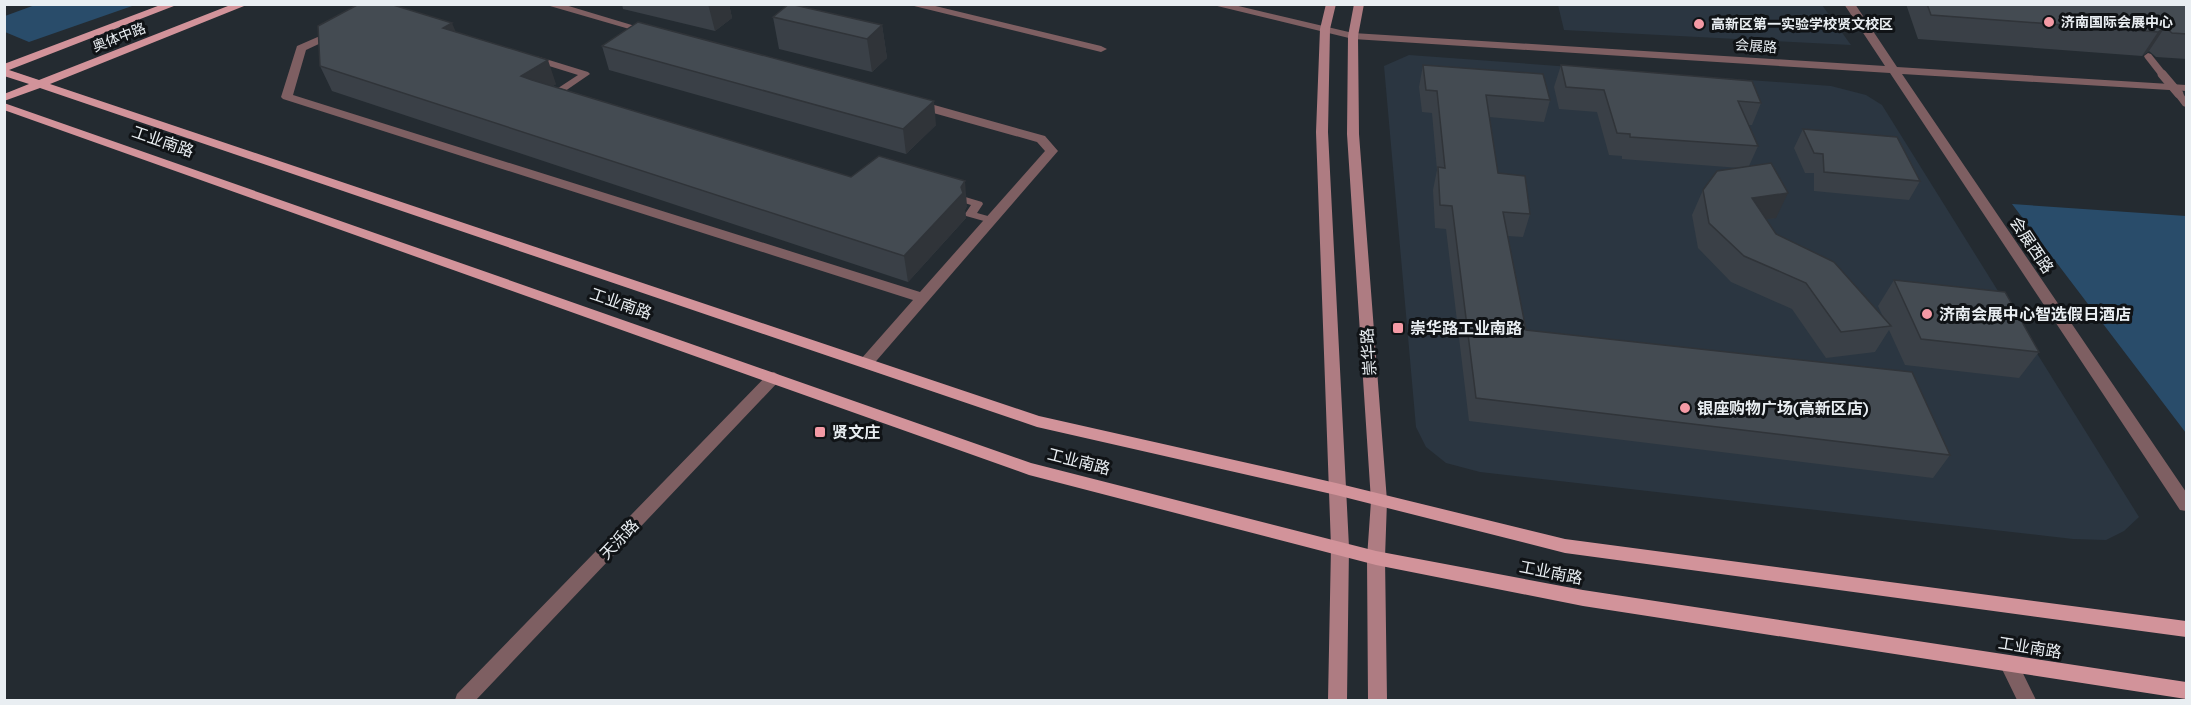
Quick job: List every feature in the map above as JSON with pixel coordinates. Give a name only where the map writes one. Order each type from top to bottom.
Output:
[{"type":"main road","name":"奥体中路","points":[[4,70],[174,4]]},
{"type":"main road","name":"奥体中路","points":[[4,98],[244,4]]},
{"type":"main road","points":[[1331,4],[1325,28],[1322,132],[1340,547],[1338,700]]},
{"type":"main road","name":"崇华路","points":[[1359,4],[1353,31],[1353,134],[1379,501],[1376,558],[1378,700]]},
{"type":"main road","name":"工业南路","points":[[4,70],[1037,421],[1336,489],[1565,546],[2187,629]]},
{"type":"main road","name":"工业南路","points":[[4,106],[1029,469],[1376,558],[1584,598],[2187,691]]},
{"type":"street","points":[[548,4],[663,36]]},
{"type":"street","points":[[911,4],[1101,49]]},
{"type":"street","name":"会展路","points":[[1214,4],[1325,28],[1353,31],[1887,64],[2187,78]]},
{"type":"street","name":"会展西路","points":[[1849,4],[1887,64],[2187,505]]},
{"type":"street","points":[[350,26],[301,48],[287,97],[923,298]]},
{"type":"street","name":"会展路","points":[[1887,64],[2183,91]]},
{"type":"street","points":[[866,363],[1052,150],[1041,139],[905,101]]},
{"type":"street","name":"天泺路","points":[[464,700],[774,377]]},
{"type":"street","points":[[2008,663],[2027,700]]},
{"type":"lane","points":[[2148,56],[2162,74],[2183,91],[2187,104]]},
{"type":"lane","points":[[528,57],[585,74],[545,100],[556,104]]},
{"type":"lane","points":[[945,194],[978,204],[970,214],[991,220]]},
{"type":"shaded area","points":[[35,5],[135,5],[29,42],[5,32],[5,16]]},
{"type":"shaded area","name":"高新区第一实验学校贤文校区","points":[[1558,5],[1822,5],[1851,45],[1564,30]]},
{"type":"shaded area","points":[[1409,55],[1831,86],[1866,95],[1882,105],[2139,517],[2124,531],[2106,540],[2073,539],[1480,472],[1446,463],[1426,447],[1416,427],[1384,66]]},
{"type":"shaded area","points":[[2012,204],[2186,216],[2186,433]]},
{"type":"building","points":[[359,4],[390,4],[452,23],[443,28],[548,60],[521,76],[532,80],[851,177],[879,156],[965,181],[961,187],[963,193],[904,256],[320,66],[318,26]]},
{"type":"building","points":[[789,4],[882,25],[867,39],[773,17]]},
{"type":"building","points":[[1927,4],[2187,4],[2187,34],[2172,33],[2165,27],[2158,32],[1931,15]]},
{"type":"building","points":[[638,22],[934,101],[903,129],[602,46]]},
{"type":"building","points":[[1423,65],[1543,74],[1550,100],[1486,95],[1498,173],[1525,176],[1530,214],[1503,212],[1526,330],[1912,372],[1950,455],[1476,398],[1452,206],[1440,205],[1438,167],[1445,168],[1437,91],[1426,90]]},
{"type":"building","points":[[1561,65],[1752,81],[1761,103],[1738,101],[1758,146],[1630,137],[1630,134],[1617,133],[1604,90],[1566,87]]},
{"type":"building","points":[[1803,129],[1897,137],[1920,181],[1824,172],[1823,154],[1814,153]]},
{"type":"building","points":[[1771,163],[1788,193],[1752,198],[1776,234],[1834,262],[1891,326],[1841,332],[1806,283],[1744,256],[1709,223],[1703,190],[1717,171]]},
{"type":"building","points":[[1894,280],[2005,292],[2039,352],[1921,339]]},
{"type":"place","name":"济南国际会展中心","points":[[2049,22]]},
{"type":"place","name":"高新区第一实验学校贤文校区","points":[[1699,24]]},
{"type":"place","name":"济南会展中心智选假日酒店","points":[[1927,314]]},
{"type":"place","name":"崇华路工业南路","points":[[1398,328]]},
{"type":"place","name":"银座购物广场(高新区店)","points":[[1685,408]]},
{"type":"place","name":"贤文庄","points":[[820,432]]}]
